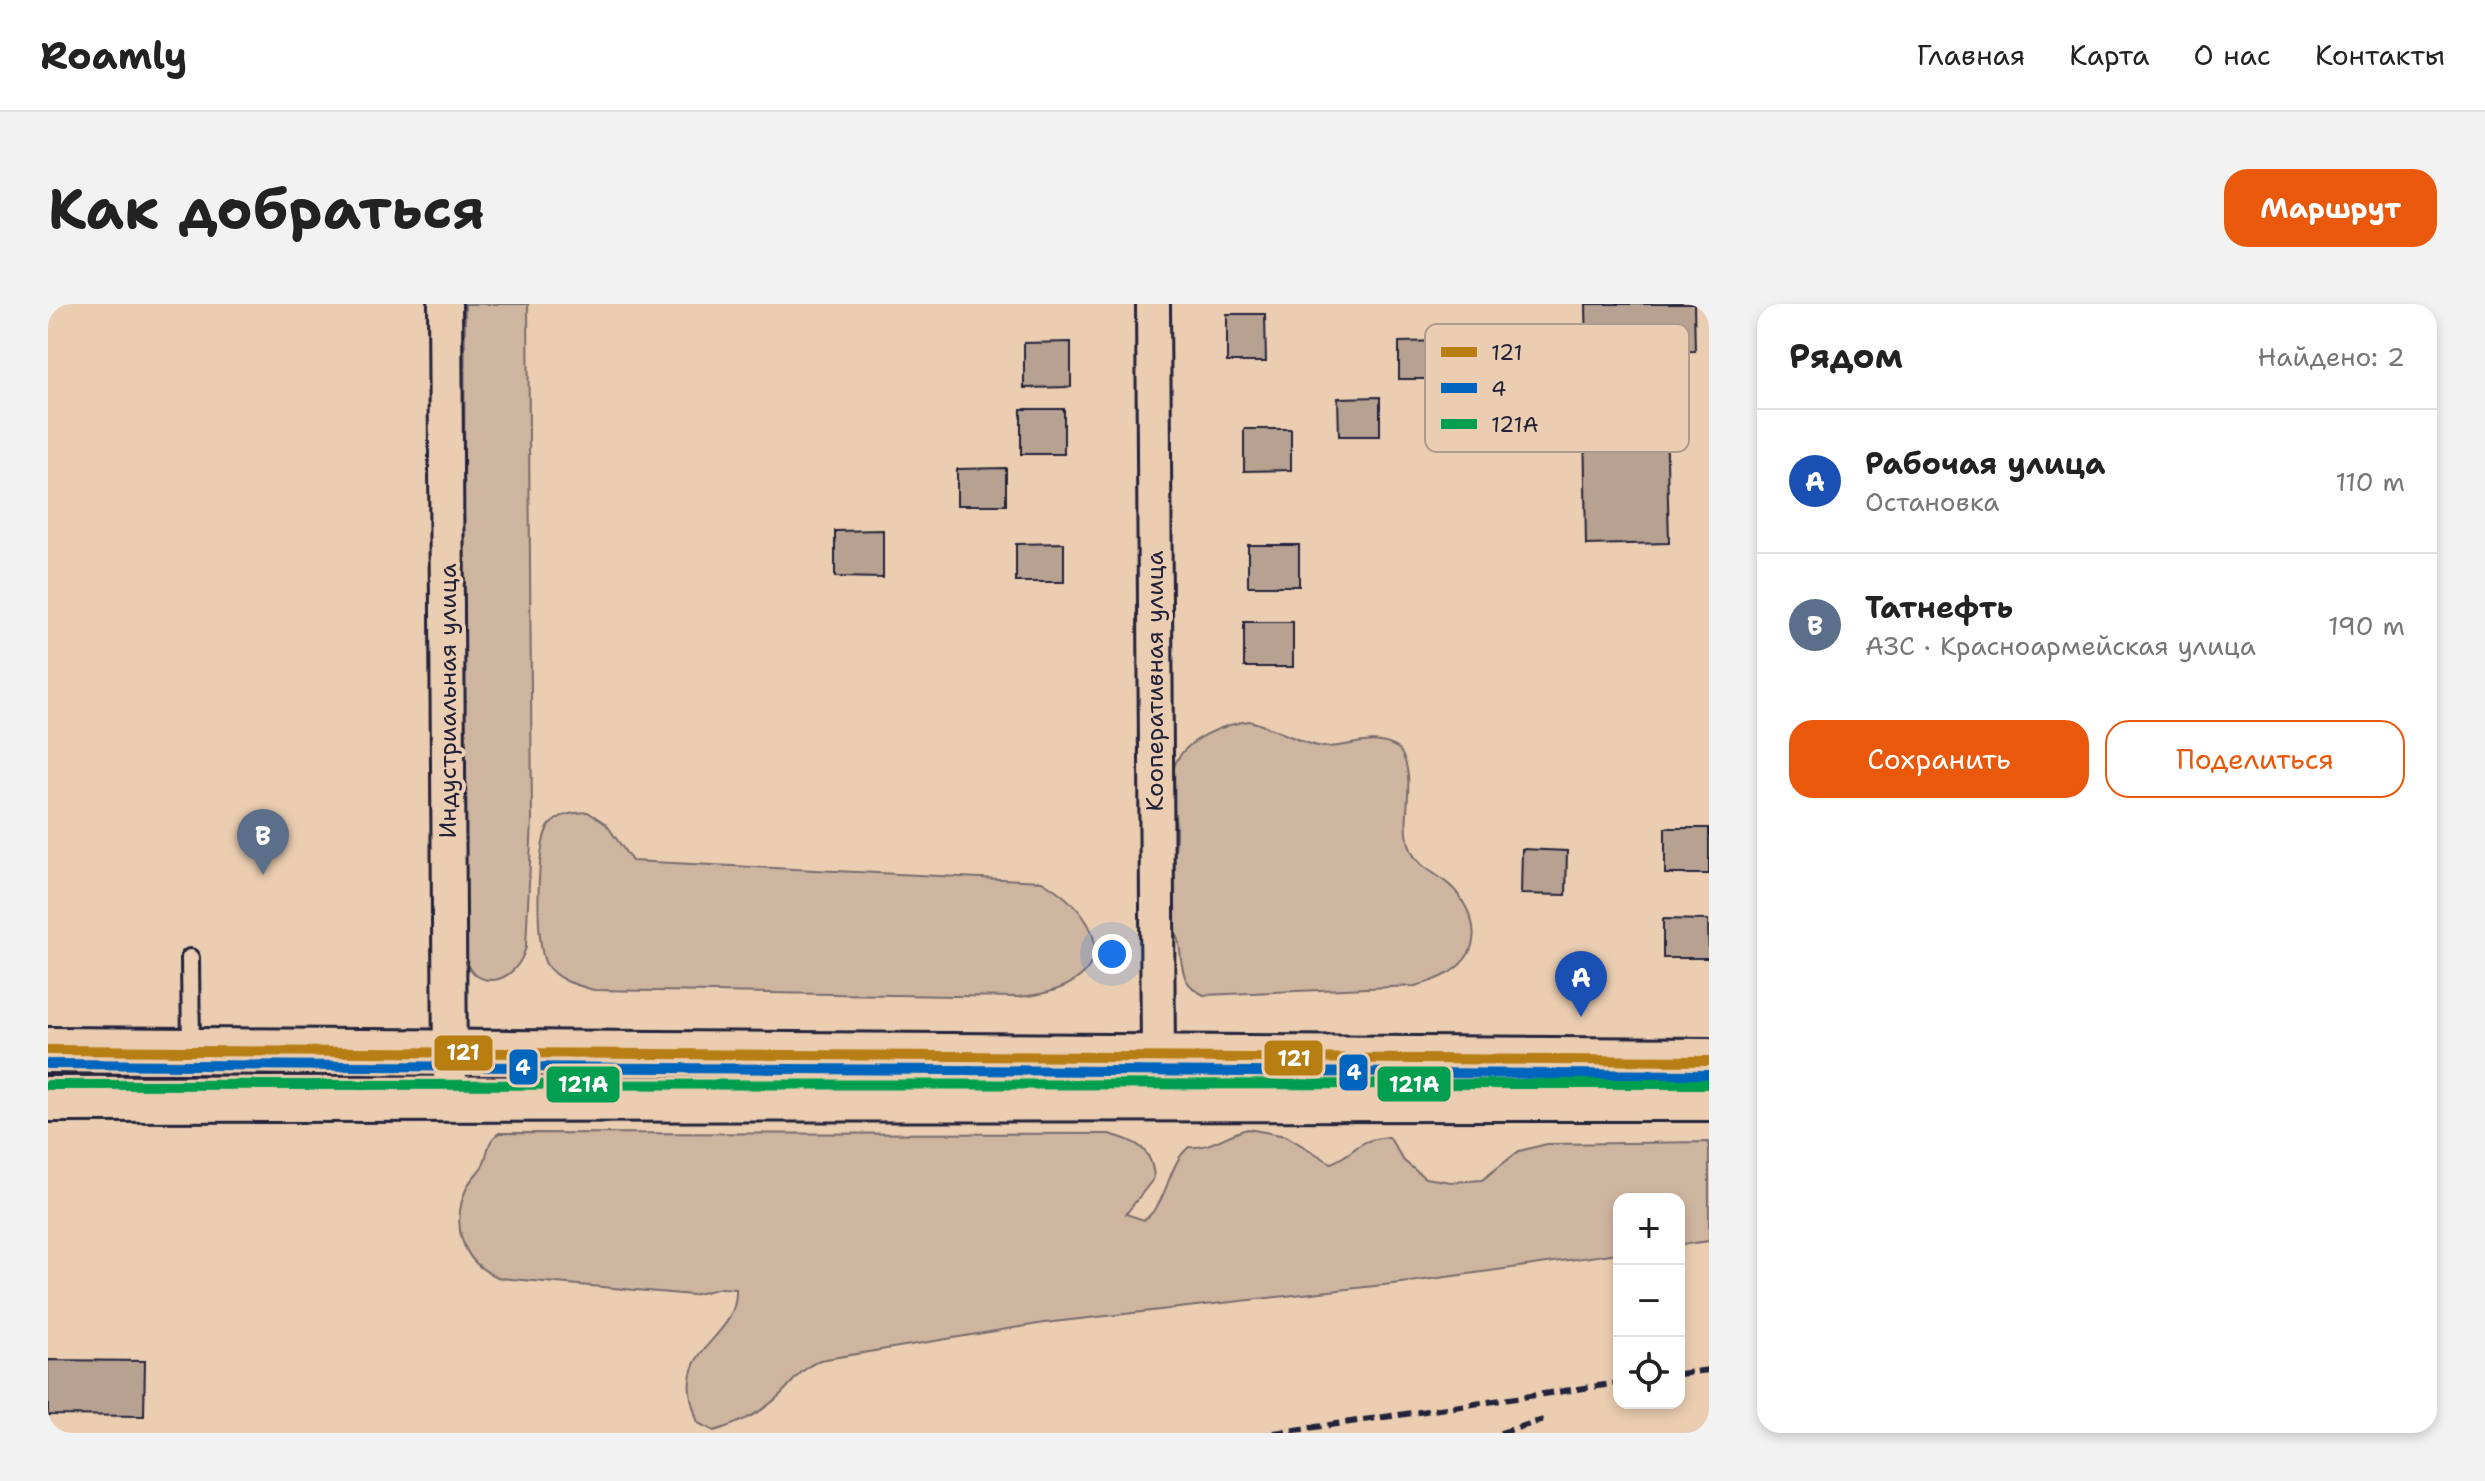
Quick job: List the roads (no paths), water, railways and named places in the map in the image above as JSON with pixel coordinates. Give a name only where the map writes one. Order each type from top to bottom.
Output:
[{"type":"main road","points":[[48,1050],[1709,1061]]},
{"type":"main road","points":[[48,1099],[1709,1098]]},
{"type":"street","name":"Индустриальная улица","points":[[445,304],[450,1097]]},
{"type":"street","name":"Кооперативная улица","points":[[1153,304],[1158,1057]]},
{"type":"lane","points":[[190,958],[191,1051]]},
{"type":"railway","points":[[1685,1373],[1709,1370]]},
{"type":"railway","points":[[1274,1433],[1613,1384]]},
{"type":"railway","points":[[1500,1433],[1543,1420]]},
{"type":"place","name":"Татнефть","points":[[263,875]]},
{"type":"place","name":"Рабочая улица","points":[[1581,1017]]}]
